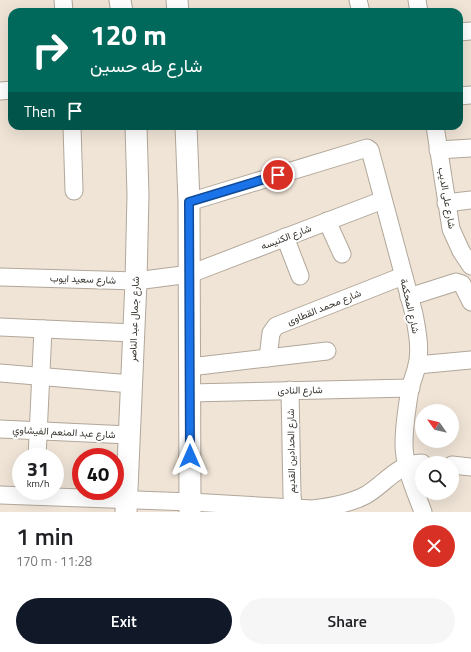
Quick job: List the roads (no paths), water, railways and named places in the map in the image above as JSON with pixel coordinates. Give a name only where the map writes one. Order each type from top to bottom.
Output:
[{"type":"street","points":[[72,130],[74,191]]},
{"type":"street","name":"شارع جمال عبد الناصر","points":[[126,506],[136,281],[138,195],[136,130]]},
{"type":"street","points":[[186,130],[190,274],[191,507]]},
{"type":"street","name":"شارع على الديب","points":[[436,130],[451,229],[455,239],[471,266]]},
{"type":"street","points":[[438,150],[471,148]]},
{"type":"street","name":"شارع المحكمة","points":[[189,202],[368,149],[417,330],[417,365],[406,416],[404,445],[414,465],[423,512]]},
{"type":"street","name":"شارع الكنيسه","points":[[190,274],[383,200]]},
{"type":"street","points":[[446,204],[471,200]]},
{"type":"street","points":[[326,221],[342,254]]},
{"type":"street","points":[[285,237],[300,276]]},
{"type":"street","name":"شارع سعيد ايوب","points":[[0,277],[136,281],[190,274]]},
{"type":"street","name":"شارع محمد القطاوى","points":[[268,358],[271,333],[276,326],[403,276]]},
{"type":"street","points":[[409,297],[456,282],[462,284],[471,302]]},
{"type":"street","points":[[0,327],[134,333]]},
{"type":"street","points":[[38,448],[43,329]]},
{"type":"street","points":[[190,367],[327,351]]},
{"type":"street","points":[[417,365],[471,360]]},
{"type":"street","points":[[0,372],[131,384]]},
{"type":"street","name":"شارع النادى","points":[[190,393],[411,388]]},
{"type":"street","name":"شارع الحدادين القديم","points":[[290,390],[292,496],[294,510]]},
{"type":"street","name":"شارع عبد المنعم الفيشاوي","points":[[0,429],[129,435]]},
{"type":"street","points":[[36,500],[126,506],[294,510],[312,509],[332,507],[351,502],[367,495],[395,472],[414,465]]},
{"type":"street","points":[[459,466],[471,467]]},
{"type":"street","points":[[0,495],[12,497]]}]
